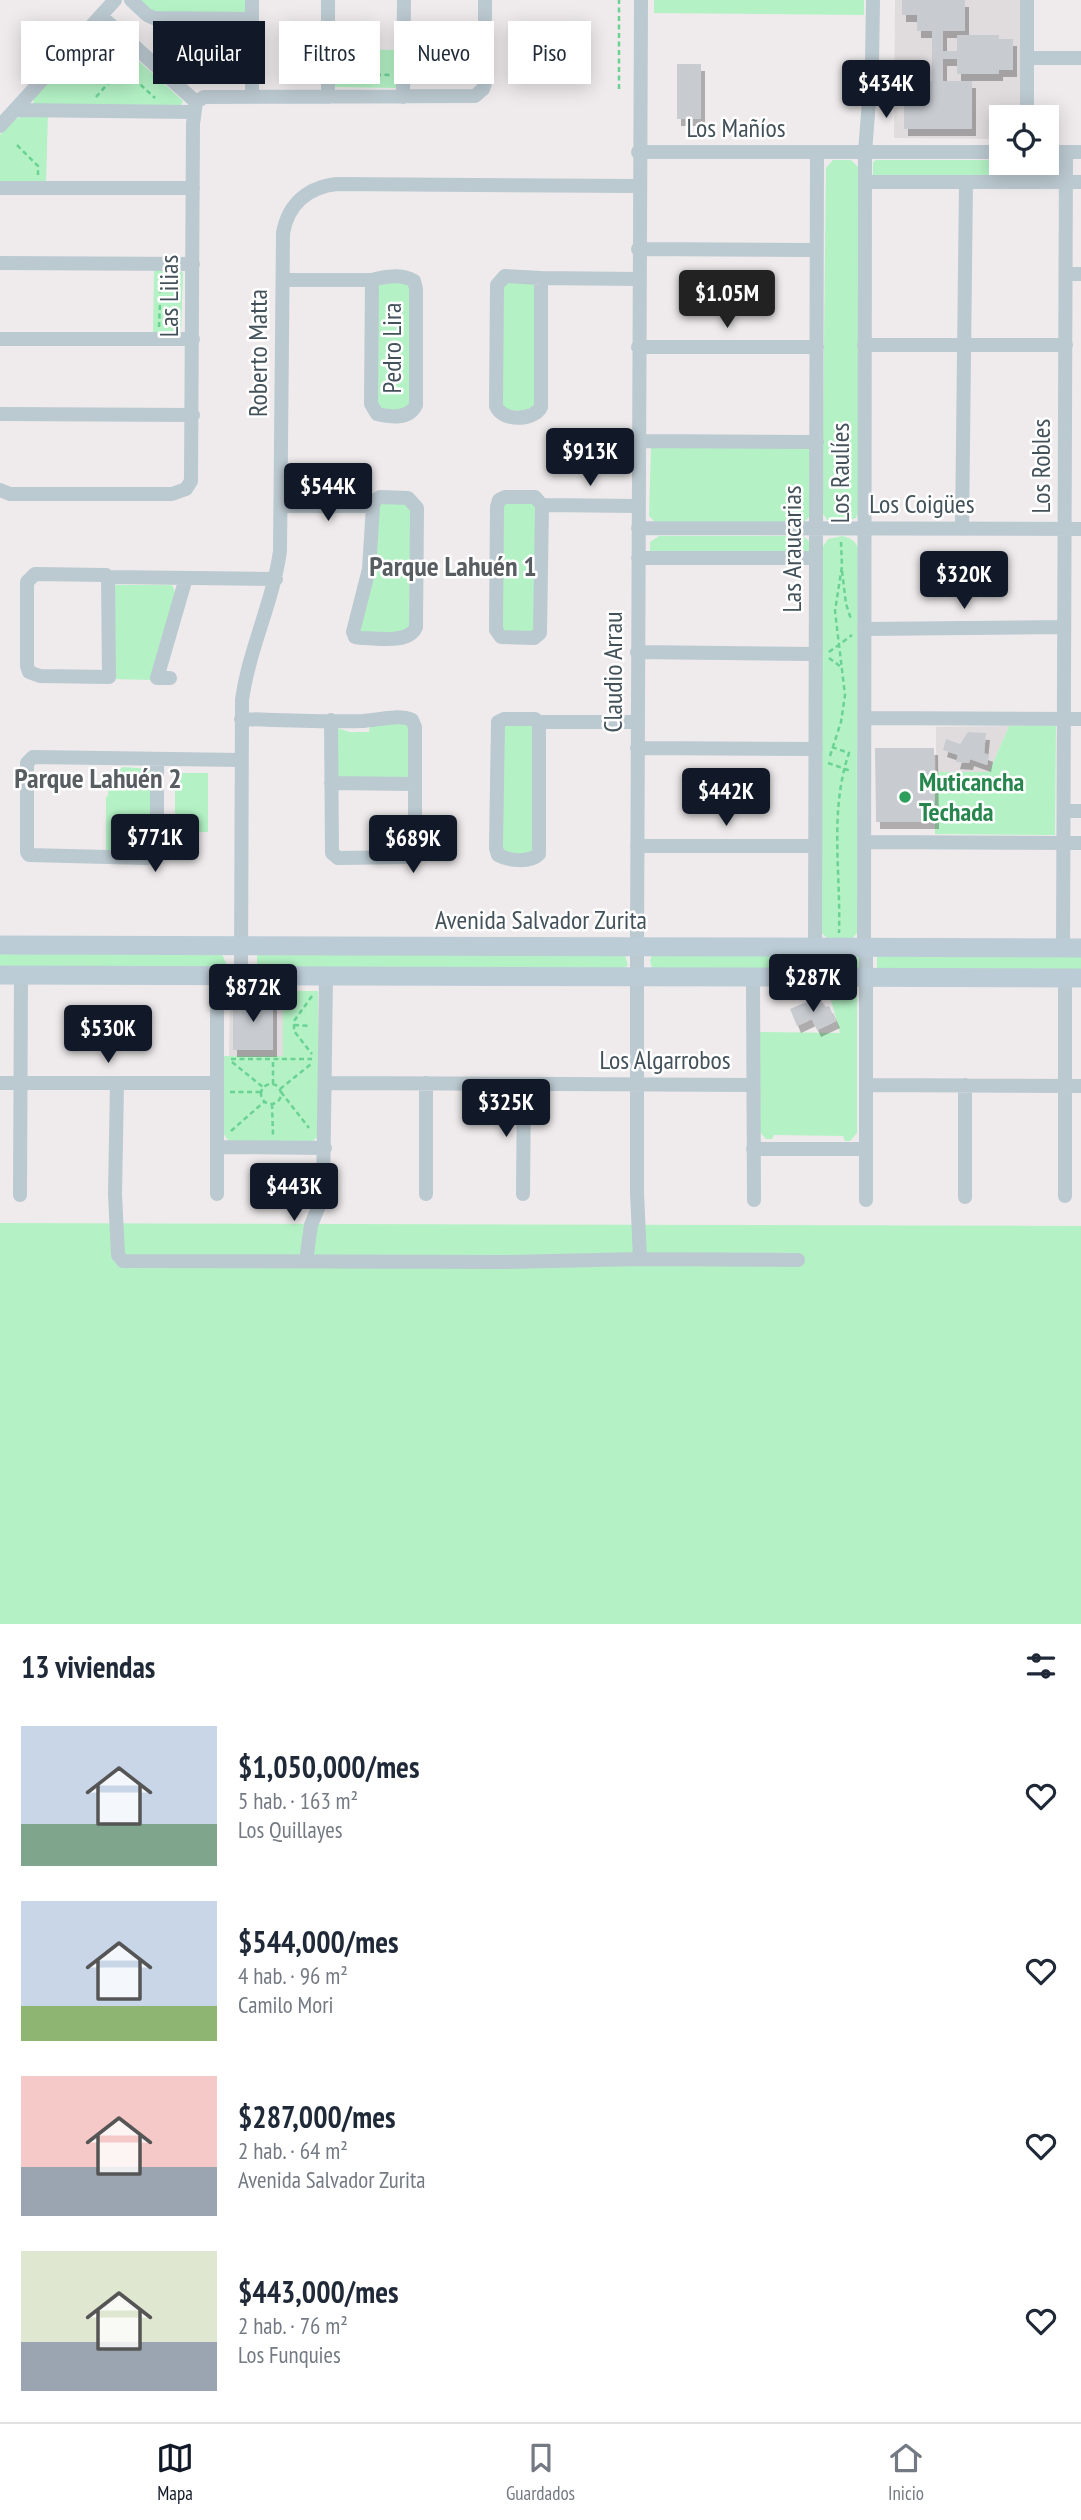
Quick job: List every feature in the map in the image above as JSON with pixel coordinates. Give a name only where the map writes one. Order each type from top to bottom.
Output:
[{"type":"main road","name":"Avenida Salvador Zurita","points":[[0,945],[1072,948]]},
{"type":"main road","points":[[0,975],[241,975],[322,982],[637,976],[1073,978]]},
{"type":"street","points":[[0,127],[115,0]]},
{"type":"street","points":[[131,0],[154,18],[252,19]]},
{"type":"street","points":[[252,0],[252,97]]},
{"type":"street","points":[[328,0],[328,21]]},
{"type":"street","points":[[404,0],[404,21]]},
{"type":"street","points":[[15,110],[162,112],[195,107],[204,97],[468,98],[480,93],[485,83],[485,0]]},
{"type":"street","name":"Claudio Arrau","points":[[640,1259],[637,1192],[636,947],[641,0]]},
{"type":"street","name":"Los Raulíes","points":[[866,1200],[864,718],[860,630],[864,529],[865,152],[872,63],[873,0]]},
{"type":"street","points":[[1027,0],[1027,105]]},
{"type":"street","points":[[101,16],[195,107]]},
{"type":"street","points":[[1027,58],[1081,58]]},
{"type":"street","points":[[328,84],[328,97]]},
{"type":"street","points":[[403,84],[403,97]]},
{"type":"street","name":"Las Lilias","points":[[0,490],[10,494],[172,494],[186,489],[193,477],[195,107]]},
{"type":"street","name":"Los Mañíos","points":[[639,152],[989,152]]},
{"type":"street","name":"Las Araucarias","points":[[815,947],[817,152]]},
{"type":"street","name":"Los Robles","points":[[1072,948],[1063,811],[1066,274],[1074,152]]},
{"type":"street","points":[[865,182],[1074,182]]},
{"type":"street","points":[[962,529],[966,182]]},
{"type":"street","name":"Roberto Matta","points":[[241,975],[241,719],[246,677],[276,579],[282,537],[285,219],[295,205],[310,192],[337,184],[638,186]]},
{"type":"street","points":[[0,188],[193,188]]},
{"type":"street","points":[[638,249],[817,250]]},
{"type":"street","points":[[0,263],[193,264]]},
{"type":"street","points":[[1066,274],[1081,274]]},
{"type":"street","points":[[541,278],[541,407],[537,414],[532,416],[504,416],[496,406],[497,285],[505,276],[638,279]]},
{"type":"street","name":"Pedro Lira","points":[[283,280],[372,280],[381,277],[407,277],[416,285],[416,405],[413,412],[405,416],[377,414],[371,404],[372,280]]},
{"type":"street","points":[[0,339],[193,339]]},
{"type":"street","points":[[864,345],[1066,345]]},
{"type":"street","points":[[638,347],[817,347]]},
{"type":"street","points":[[0,414],[193,415]]},
{"type":"street","points":[[1065,437],[1081,437]]},
{"type":"street","points":[[638,442],[817,442]]},
{"type":"street","points":[[380,497],[404,497],[412,500],[417,509],[416,627],[407,638],[362,638],[354,635],[369,569],[373,506],[380,497]]},
{"type":"street","points":[[542,506],[540,633],[534,638],[501,637],[496,630],[499,500],[505,497],[534,497],[542,506],[638,506]]},
{"type":"street","points":[[282,506],[373,506]]},
{"type":"street","name":"Los Coigües","points":[[638,528],[1081,529]]},
{"type":"street","points":[[638,558],[816,558]]},
{"type":"street","points":[[108,577],[109,677],[40,677],[29,672],[27,582],[35,574],[276,579]]},
{"type":"street","points":[[170,678],[157,678],[186,578]]},
{"type":"street","points":[[860,630],[1064,627]]},
{"type":"street","points":[[637,652],[816,654]]},
{"type":"street","points":[[864,718],[1081,719]]},
{"type":"street","points":[[241,719],[412,720],[415,727],[415,850],[407,859],[334,856],[331,850],[331,720]]},
{"type":"street","points":[[539,722],[539,854],[531,860],[505,859],[498,855],[496,848],[498,722],[504,719],[535,719],[539,722],[637,722]]},
{"type":"street","points":[[637,748],[816,746]]},
{"type":"street","points":[[157,760],[157,851],[153,856],[33,856],[27,852],[27,762],[33,757],[241,760]]},
{"type":"street","points":[[331,783],[415,784]]},
{"type":"street","points":[[1063,811],[1081,811]]},
{"type":"street","points":[[864,842],[1081,843]]},
{"type":"street","points":[[637,846],[815,846]]},
{"type":"street","points":[[20,1195],[21,975]]},
{"type":"street","points":[[216,1194],[217,975]]},
{"type":"street","points":[[752,977],[754,1200]]},
{"type":"street","points":[[1065,1196],[1065,1086],[1073,978]]},
{"type":"street","points":[[306,1261],[311,1225],[323,1196],[326,1026],[322,982]]},
{"type":"street","points":[[0,1083],[117,1083],[217,1088]]},
{"type":"street","points":[[117,1083],[115,1194],[118,1255],[123,1261],[798,1260]]},
{"type":"street","name":"Los Algarrobos","points":[[326,1083],[753,1085]]},
{"type":"street","points":[[426,1083],[426,1194]]},
{"type":"street","points":[[523,1194],[524,1084]]},
{"type":"street","points":[[866,1085],[1081,1086]]},
{"type":"street","points":[[965,1085],[965,1197]]},
{"type":"street","points":[[217,1145],[325,1148]]},
{"type":"street","points":[[753,1149],[866,1149]]},
{"type":"path","points":[[619,0],[619,89]]},
{"type":"path","points":[[139,83],[162,104],[162,112]]},
{"type":"path","points":[[83,111],[107,84]]},
{"type":"path","points":[[17,145],[38,166],[38,188]]},
{"type":"path","points":[[153,339],[160,325],[161,264]]},
{"type":"path","points":[[840,529],[846,604],[860,630],[824,654],[841,668]]},
{"type":"path","points":[[842,566],[835,611],[845,695],[841,722],[828,763],[864,775]]},
{"type":"path","points":[[816,746],[833,747],[849,753],[844,769],[836,836],[840,895],[839,935]]},
{"type":"path","points":[[316,1059],[294,1031],[294,1021],[322,982]]},
{"type":"path","points":[[294,1025],[326,1026]]},
{"type":"path","points":[[265,1101],[263,1090],[229,1059],[316,1059]]},
{"type":"path","points":[[273,1059],[273,1085],[325,1148]]},
{"type":"path","points":[[272,1104],[279,1100],[280,1091],[316,1059]]},
{"type":"path","points":[[217,1088],[263,1090],[273,1085]]},
{"type":"path","points":[[217,1145],[265,1101]]},
{"type":"path","points":[[265,1101],[272,1104]]},
{"type":"path","points":[[272,1104],[273,1147]]},
{"type":"shaded area","points":[[895,0],[1021,0],[1020,105],[989,105],[989,139],[894,138]]},
{"type":"shaded area","points":[[1009,726],[989,772],[936,772],[936,727]]},
{"type":"shaded area","points":[[230,991],[283,991],[283,1056],[229,1056]]},
{"type":"green space","points":[[136,0],[247,0],[247,11],[244,14],[149,13]]},
{"type":"green space","points":[[654,0],[864,0],[864,15],[654,13]]},
{"type":"green space","points":[[380,50],[394,50],[394,84],[397,84],[397,88],[334,87],[334,84],[380,84]]},
{"type":"green space","points":[[139,61],[153,74],[153,84],[164,84],[183,101],[179,109],[33,105],[34,98],[47,84],[139,84]]},
{"type":"green space","points":[[27,114],[48,115],[46,182],[0,181],[0,135],[13,120]]},
{"type":"green space","points":[[833,160],[851,160],[859,168],[858,513],[856,518],[844,522],[827,520],[822,512],[826,168]]},
{"type":"green space","points":[[989,160],[989,175],[1058,175],[1058,179],[873,176],[873,162]]},
{"type":"green space","points":[[154,268],[180,270],[183,273],[181,332],[153,334]]},
{"type":"green space","points":[[382,281],[411,284],[410,410],[377,409],[377,285]]},
{"type":"green space","points":[[502,282],[535,282],[537,406],[530,412],[501,409]]},
{"type":"green space","points":[[805,445],[811,449],[810,516],[803,523],[655,522],[649,516],[651,446]]},
{"type":"green space","points":[[381,501],[411,504],[409,632],[363,634],[359,631],[376,506]]},
{"type":"green space","points":[[530,501],[536,505],[535,632],[500,632],[501,503]]},
{"type":"green space","points":[[659,536],[803,536],[810,542],[810,553],[650,552],[650,542]]},
{"type":"green space","points":[[842,536],[852,540],[858,548],[857,933],[852,939],[828,939],[821,932],[822,548],[828,539]]},
{"type":"green space","points":[[172,585],[176,594],[152,680],[112,679],[113,587]]},
{"type":"green space","points":[[408,723],[411,778],[338,779],[337,728],[350,732],[369,732],[370,725]]},
{"type":"green space","points":[[533,723],[535,854],[505,855],[500,849],[502,726]]},
{"type":"green space","points":[[1009,726],[1056,726],[1055,835],[935,834],[934,772],[989,772]]},
{"type":"green space","points":[[123,767],[151,769],[151,853],[106,853],[106,797],[109,777]]},
{"type":"green space","points":[[175,773],[208,773],[208,832],[175,832]]},
{"type":"green space","points":[[0,952],[222,954],[226,963],[225,966],[0,968]]},
{"type":"green space","points":[[257,954],[625,955],[628,965],[625,968],[257,967]]},
{"type":"green space","points":[[652,955],[860,956],[859,970],[652,968]]},
{"type":"green space","points":[[1081,955],[1081,971],[877,969],[877,956]]},
{"type":"green space","points":[[283,991],[318,991],[319,1135],[313,1141],[231,1141],[224,1134],[224,1056],[283,1056]]},
{"type":"green space","points":[[829,993],[857,993],[857,1133],[850,1141],[845,1141],[843,1136],[774,1135],[772,1139],[766,1139],[760,1132],[760,1032],[840,1033]]},
{"type":"green space","points":[[0,1223],[1081,1226],[1081,1624],[0,1624]]},
{"type":"building","points":[[902,0],[965,0],[965,31],[943,31],[943,51],[957,51],[957,35],[999,35],[999,39],[1013,39],[1013,70],[999,70],[999,74],[957,74],[957,59],[943,59],[943,81],[972,81],[972,129],[904,129],[904,81],[932,81],[932,31],[917,31],[917,15],[902,15]]},
{"type":"building","points":[[677,64],[701,64],[701,119],[677,119]]},
{"type":"building","points":[[968,732],[986,733],[984,753],[989,755],[987,765],[970,759],[969,763],[956,762],[958,755],[943,750],[946,739],[960,744]]},
{"type":"building","name":"Muticancha Techada","points":[[875,748],[934,748],[935,822],[876,822]]},
{"type":"building","points":[[818,997],[826,1007],[829,1006],[836,1021],[817,1030],[812,1019],[797,1026],[790,1009]]},
{"type":"building","points":[[233,999],[273,999],[273,1050],[233,1050]]},
{"type":"place","name":"Muticancha Techada","points":[[905,797]]},
{"type":"district","name":"Parque Lahuén 1","points":[[453,566]]},
{"type":"district","name":"Parque Lahuén 2","points":[[98,778]]}]
